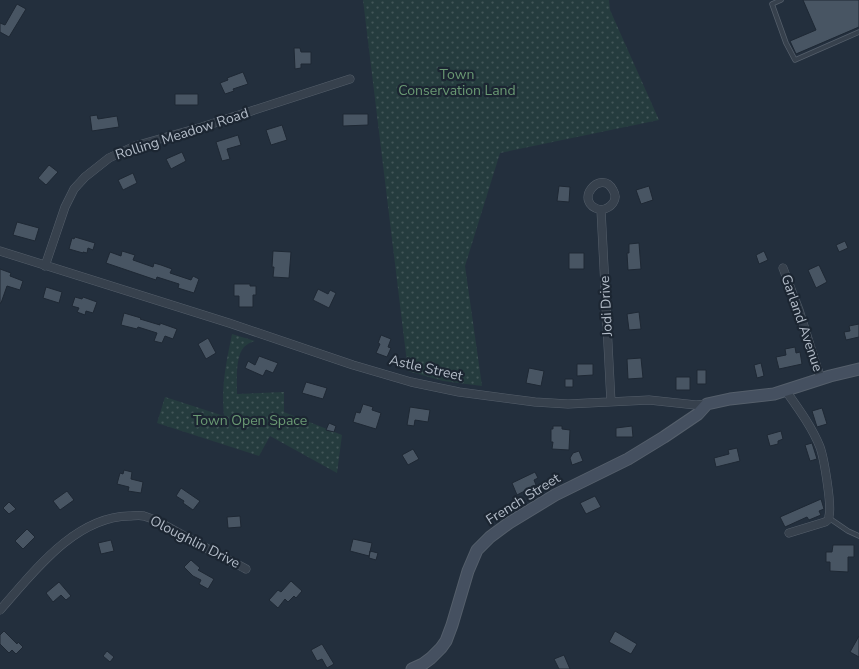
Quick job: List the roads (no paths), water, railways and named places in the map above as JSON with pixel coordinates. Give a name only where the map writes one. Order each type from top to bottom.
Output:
[{"type":"street","name":"Rolling Meadow Road","points":[[45,266],[65,207],[74,189],[85,177],[109,158],[135,146],[202,127],[350,79]]},
{"type":"street","name":"Jodi Drive","points":[[601,210],[611,402]]},
{"type":"street","name":"Astle Street","points":[[0,251],[220,320],[354,365],[411,382],[459,392],[535,402],[568,404],[649,400],[707,404],[786,391],[859,369]]},
{"type":"street","name":"Garland Avenue","points":[[783,268],[799,310],[814,362],[821,379]]},
{"type":"street","points":[[786,391],[806,420],[820,448],[830,511],[829,518],[825,522],[789,533]]},
{"type":"street","name":"French Street","points":[[412,669],[423,664],[446,641],[470,564],[477,550],[484,542],[509,523],[541,504],[628,459],[664,437],[698,414],[707,404]]},
{"type":"street","name":"Oloughlin Drive","points":[[0,610],[33,573],[63,544],[82,529],[100,521],[119,516],[143,516],[170,528],[246,569]]},
{"type":"lane","points":[[781,0],[772,4],[786,43],[795,60],[859,32]]},
{"type":"lane","points":[[829,518],[859,536]]},
{"type":"park label","name":"Town Conservation Land","points":[[457,82]]},
{"type":"park label","name":"Town Open Space","points":[[250,420]]}]
